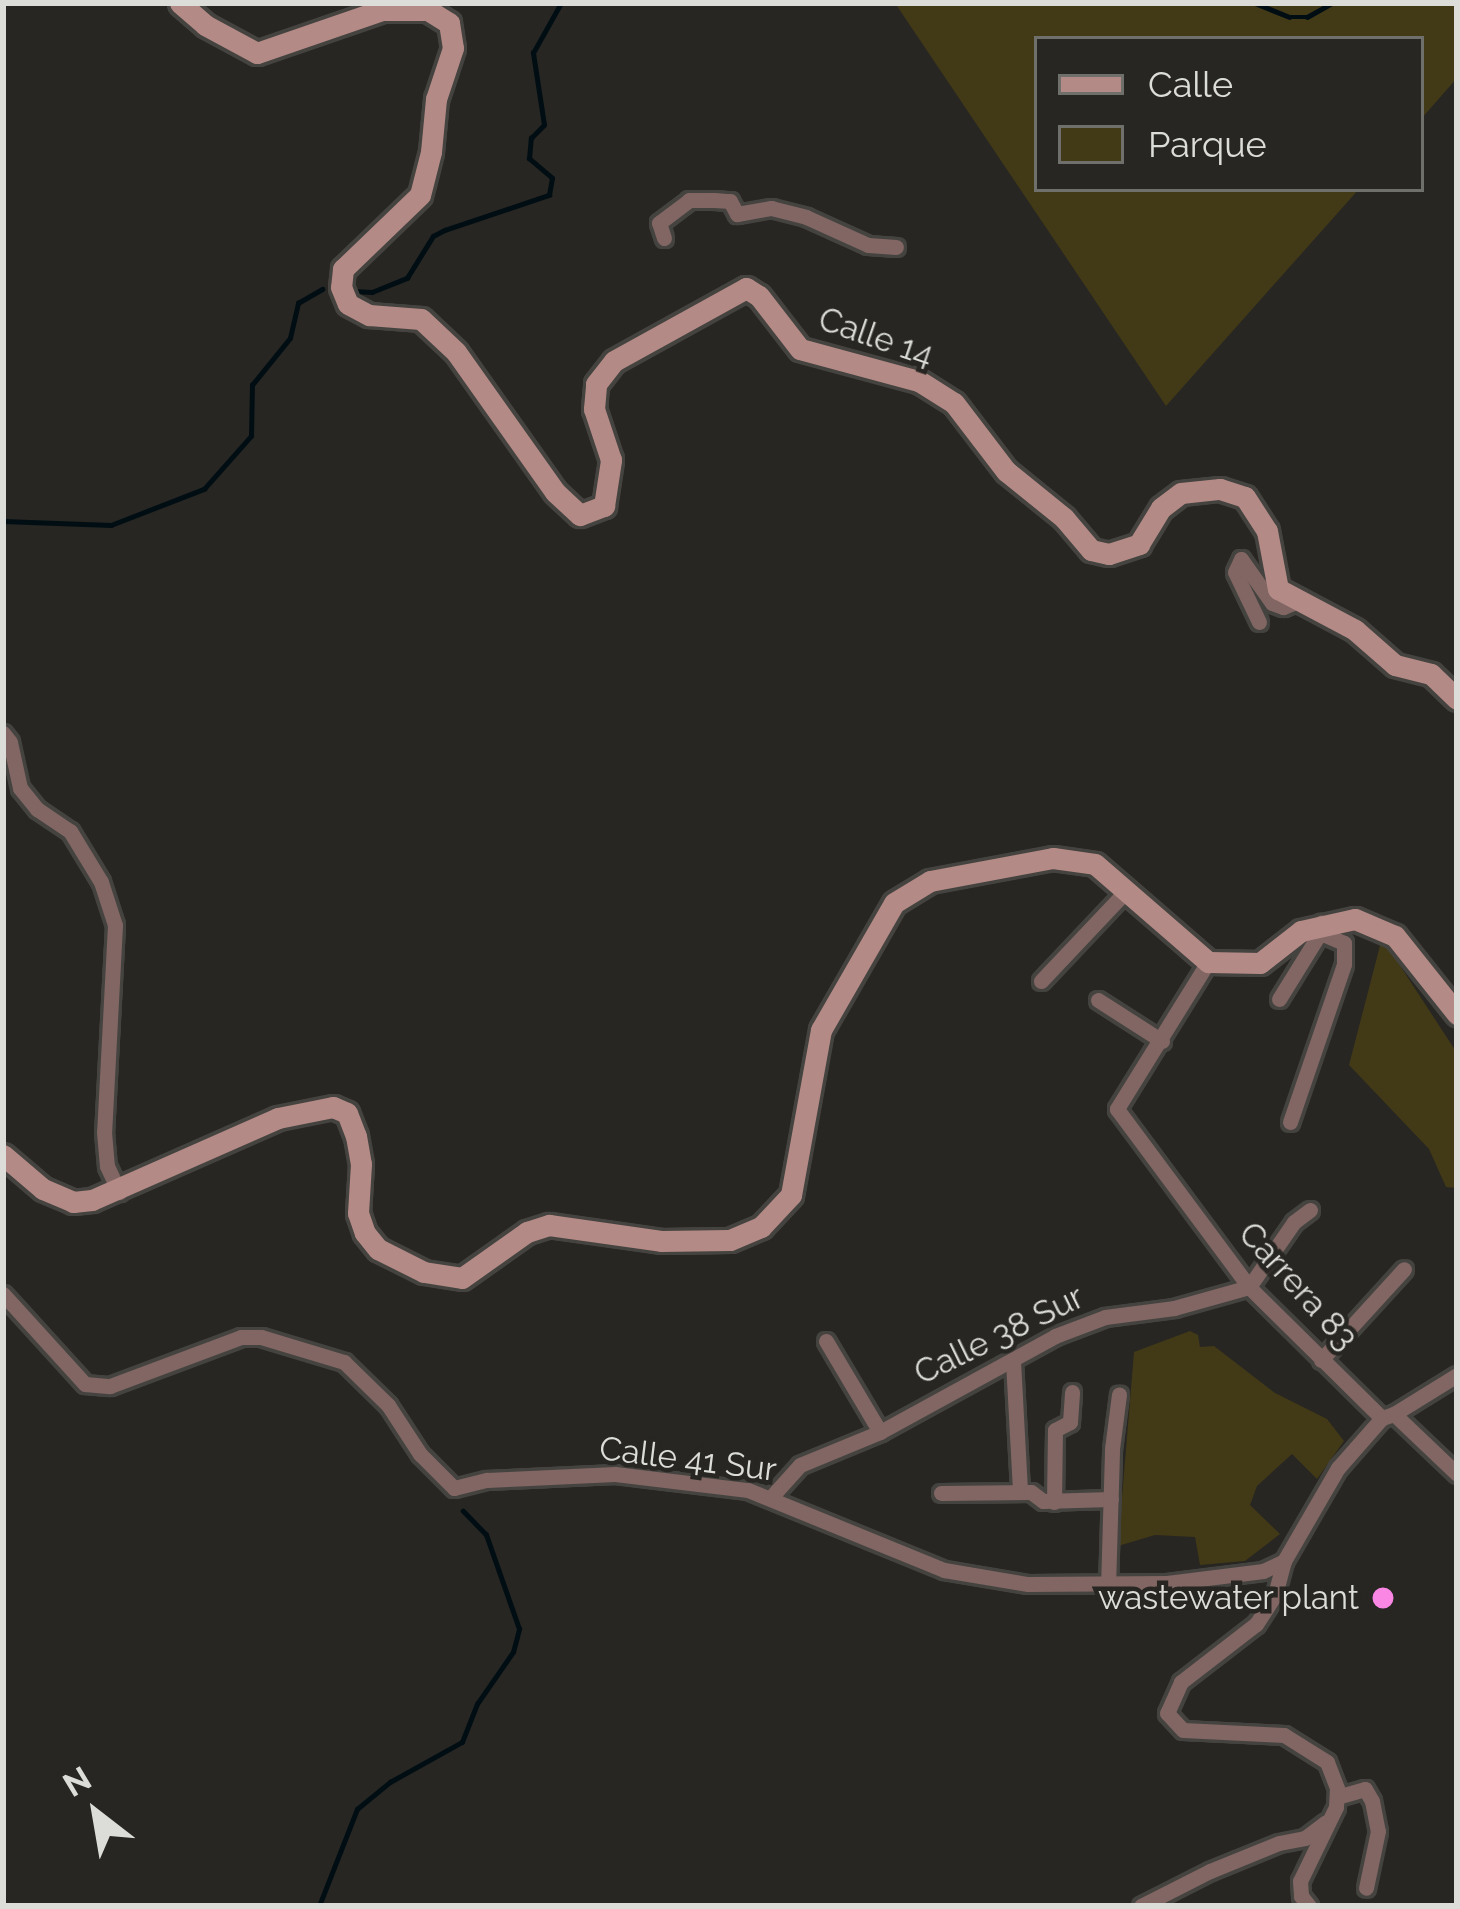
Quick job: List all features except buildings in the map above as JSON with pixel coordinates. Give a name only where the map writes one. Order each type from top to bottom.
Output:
[{"type":"street","name":"Calle 14","points":[[180,3],[205,25],[257,53],[382,10],[428,10],[449,23],[452,48],[436,99],[431,152],[420,195],[343,269],[340,287],[348,304],[369,315],[422,319],[457,352],[555,492],[580,515],[604,506],[611,460],[594,409],[596,384],[614,361],[746,288],[760,296],[800,349],[919,381],[954,404],[1006,471],[1064,518],[1091,550],[1120,553],[1139,544],[1161,508],[1181,493],[1220,489],[1245,497],[1268,531],[1278,589],[1296,602]]},
{"type":"street","points":[[664,238],[659,224],[689,200],[714,200],[730,201],[737,214],[772,208],[806,217],[868,245],[896,247]]},
{"type":"street","points":[[1259,622],[1235,572],[1241,559],[1272,603],[1282,608],[1296,602],[1355,630],[1395,664],[1431,674],[1457,699]]},
{"type":"street","points":[[3,733],[10,742],[20,788],[37,809],[70,831],[101,881],[115,925],[104,1132],[107,1166],[119,1192]]},
{"type":"street","points":[[3,1155],[43,1189],[73,1202],[119,1192],[278,1118],[333,1107],[347,1113],[356,1136],[361,1164],[358,1213],[365,1233],[386,1254],[437,1276],[470,1274],[527,1232],[549,1225],[694,1243],[748,1234],[780,1210],[791,1195],[820,1030],[894,903],[931,881],[1030,861],[1095,864],[1180,943],[1208,962],[1260,963],[1322,925],[1354,919],[1395,936],[1457,1014]]},
{"type":"street","points":[[1041,981],[1127,890]]},
{"type":"street","points":[[1280,999],[1322,925]]},
{"type":"street","points":[[1290,1122],[1344,964],[1344,943],[1324,935],[1322,925]]},
{"type":"street","points":[[1098,1000],[1162,1041],[1208,962]]},
{"type":"street","name":"Carrera 83","points":[[1162,1041],[1117,1109],[1249,1287],[1321,1360],[1457,1474]]},
{"type":"street","points":[[1249,1287],[1294,1222],[1310,1210]]},
{"type":"street","points":[[1321,1360],[1404,1269]]},
{"type":"street","name":"Calle 38 Sur","points":[[773,1496],[800,1465],[880,1432],[1055,1336],[1105,1317],[1212,1300],[1249,1287]]},
{"type":"street","name":"Calle 41 Sur","points":[[3,1294],[72,1376],[96,1387],[241,1337],[344,1362],[388,1405],[420,1454],[454,1488],[487,1480],[616,1474],[773,1496],[944,1570],[1028,1584],[1108,1587],[1226,1577],[1284,1561]]},
{"type":"street","points":[[826,1341],[880,1432]]},
{"type":"street","points":[[1013,1361],[1020,1492]]},
{"type":"street","points":[[1310,1906],[1301,1896],[1300,1881],[1319,1850],[1337,1797],[1327,1762],[1306,1745],[1261,1731],[1183,1730],[1170,1719],[1167,1706],[1194,1671],[1256,1624],[1275,1594],[1284,1561],[1338,1468],[1388,1416],[1457,1375]]},
{"type":"street","points":[[1054,1502],[1055,1430],[1070,1422],[1072,1392]]},
{"type":"street","points":[[1108,1587],[1119,1394]]},
{"type":"street","points":[[941,1493],[1020,1492],[1054,1502],[1112,1498]]},
{"type":"street","points":[[1337,1797],[1365,1789],[1372,1802],[1378,1831],[1366,1888]]},
{"type":"street","points":[[1141,1906],[1227,1864],[1305,1838],[1326,1822]]},
{"type":"green space","points":[[895,3],[1457,3],[1457,78],[1424,116],[1424,36],[1034,36],[1034,192],[1356,192],[1166,406]]},
{"type":"green space","points":[[1382,938],[1457,1053],[1457,1188],[1446,1187],[1429,1149],[1349,1065]]},
{"type":"green space","points":[[1190,1331],[1198,1335],[1200,1347],[1214,1346],[1275,1393],[1327,1419],[1344,1441],[1317,1479],[1292,1454],[1257,1486],[1250,1505],[1280,1534],[1245,1561],[1200,1565],[1195,1537],[1155,1535],[1118,1546],[1134,1352]]},
{"type":"waterway","points":[[353,291],[372,292],[407,278],[433,236],[445,230],[549,195],[552,178],[529,159],[531,138],[544,125],[533,53],[561,3]]},
{"type":"waterway","points":[[1255,3],[1289,17],[1307,17],[1332,3]]},
{"type":"waterway","points":[[3,521],[111,525],[204,489],[251,436],[252,385],[290,338],[298,303],[322,289]]},
{"type":"waterway","points":[[319,1906],[357,1809],[390,1782],[462,1742],[477,1704],[513,1652],[519,1629],[486,1535],[463,1511]]},
{"type":"place","name":"wastewater plant","points":[[1383,1598]]}]
